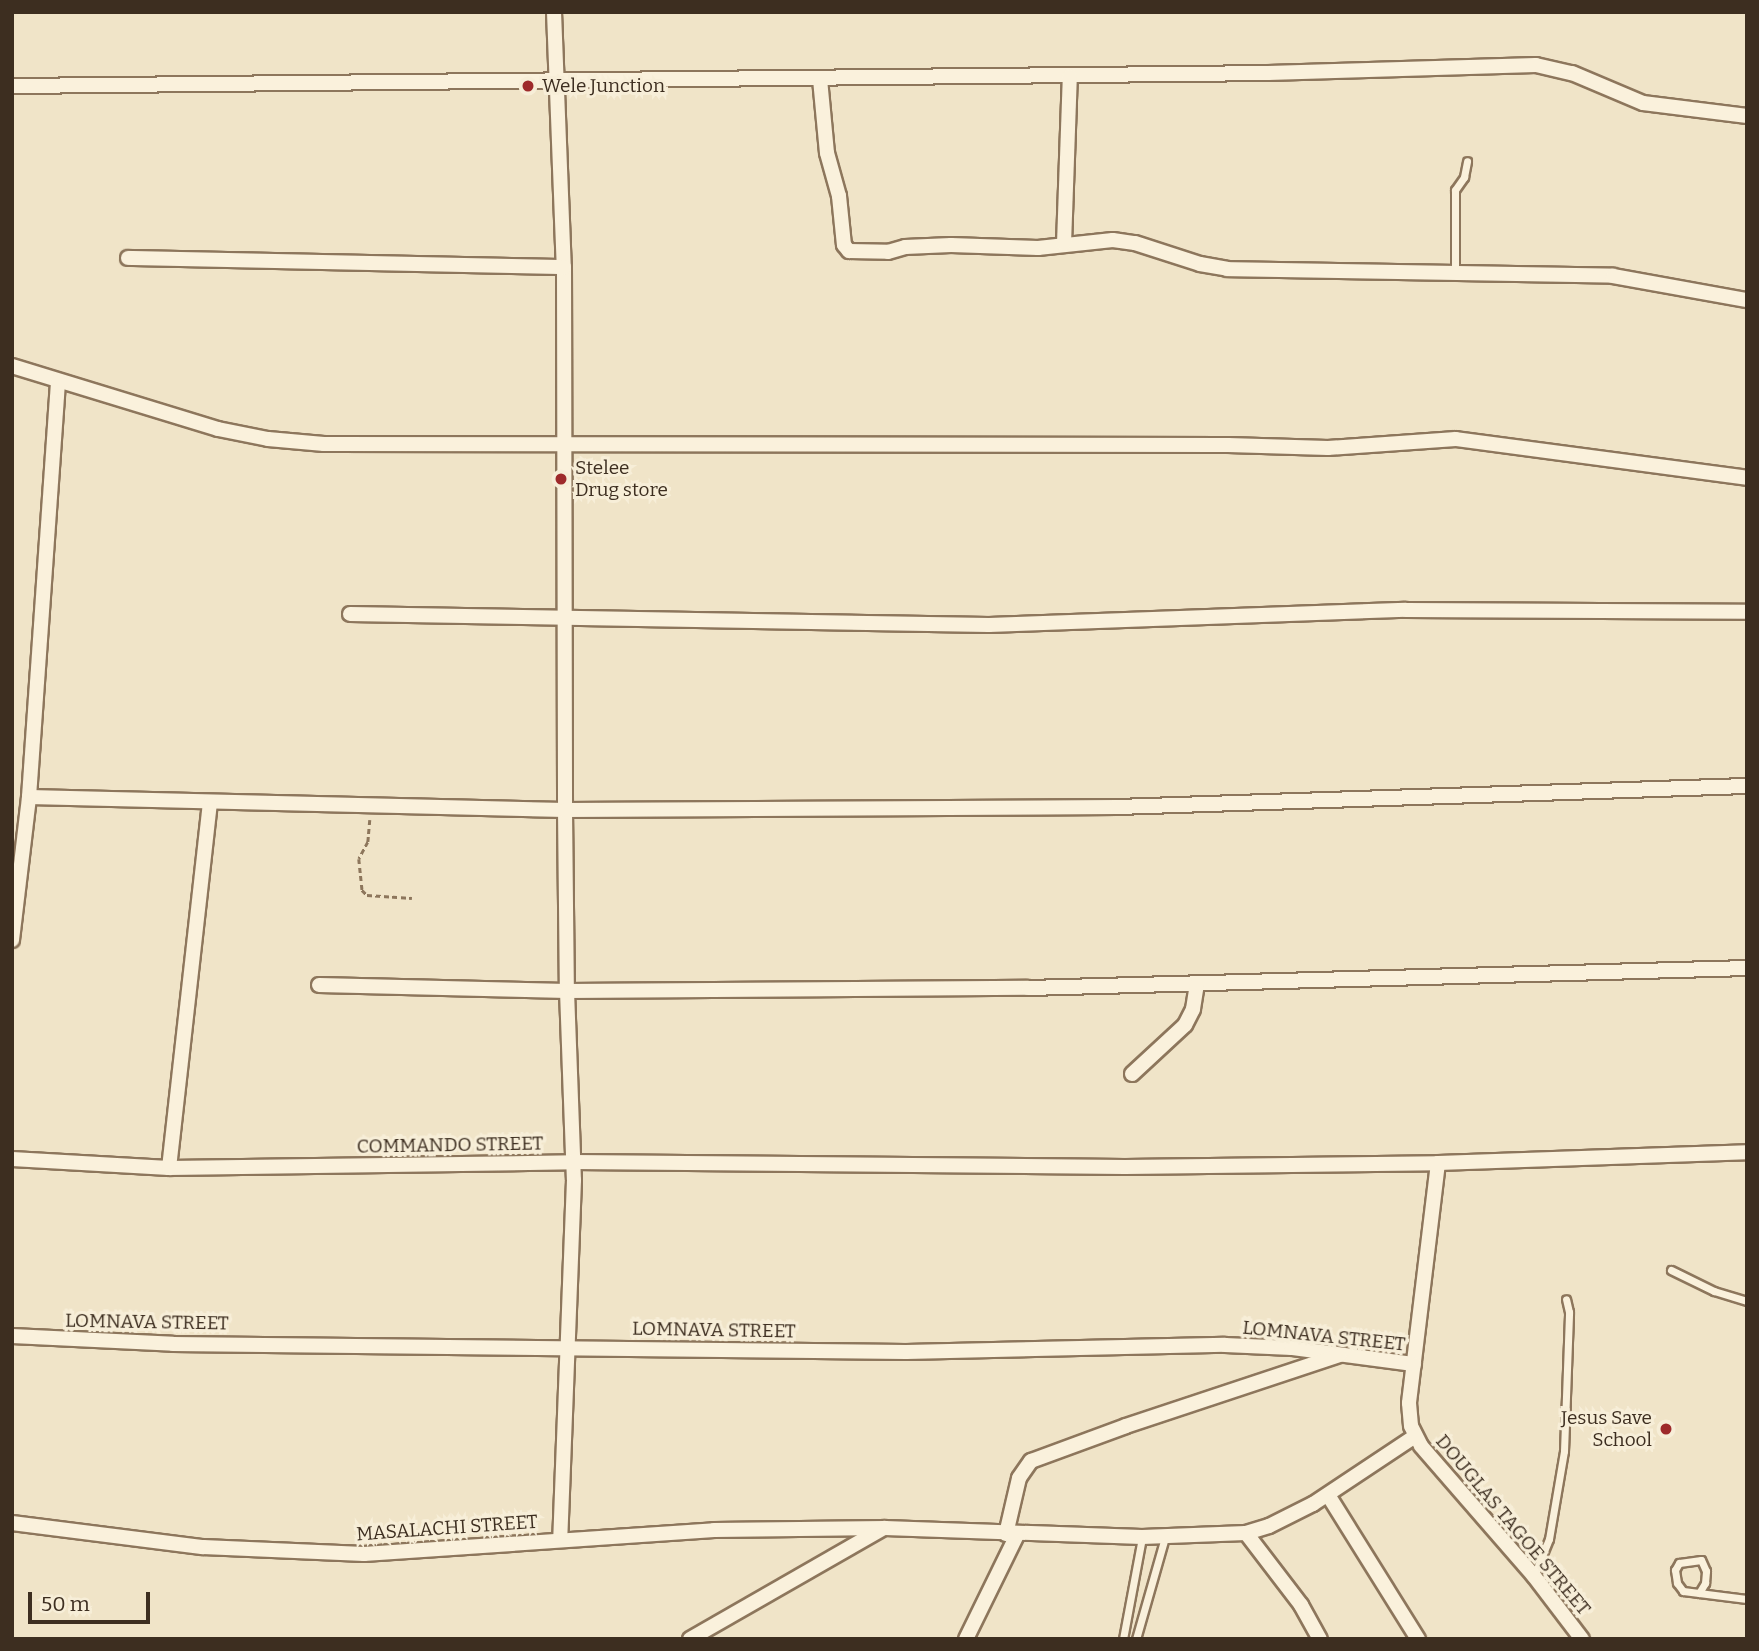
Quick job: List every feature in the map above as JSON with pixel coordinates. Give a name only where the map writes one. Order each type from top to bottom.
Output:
[{"type":"street","points":[[554,12],[564,267],[566,991],[574,1162],[560,1539]]},
{"type":"street","points":[[12,86],[557,83],[1070,76],[1536,65],[1572,73],[1643,103],[1747,116]]},
{"type":"street","points":[[1063,244],[1070,76]]},
{"type":"street","points":[[820,79],[827,153],[839,196],[846,248],[888,253],[905,247],[951,245],[1029,248],[1097,240],[1135,243],[1200,264],[1227,269],[1613,276],[1747,300]]},
{"type":"street","points":[[128,258],[564,267]]},
{"type":"street","points":[[12,366],[218,429],[268,439],[324,444],[1228,445],[1328,448],[1456,439],[1747,478]]},
{"type":"street","points":[[12,940],[29,797],[58,381]]},
{"type":"street","points":[[350,614],[1056,625],[1406,610],[1747,612]]},
{"type":"street","points":[[29,797],[565,810],[1117,807],[1747,786]]},
{"type":"street","points":[[169,1168],[209,803]]},
{"type":"street","points":[[319,985],[566,991],[1028,988],[1747,968]]},
{"type":"street","points":[[1132,1074],[1185,1025],[1194,1009],[1197,984]]},
{"type":"street","name":"COMMANDO STREET","points":[[12,1159],[169,1168],[574,1162],[890,1166],[1438,1163],[1747,1152]]},
{"type":"street","points":[[1414,1437],[1409,1403],[1438,1163]]},
{"type":"street","name":"LOMNAVA STREET","points":[[12,1336],[173,1344],[906,1352],[1225,1345],[1292,1348],[1414,1364]]},
{"type":"street","points":[[966,1639],[1012,1534],[1019,1478],[1031,1461],[1126,1426],[1342,1355]]},
{"type":"street","name":"DOUGLAS TAGOE STREET","points":[[1414,1437],[1534,1576],[1582,1639]]},
{"type":"street","name":"MASALACHI STREET","points":[[12,1523],[203,1547],[364,1554],[714,1530],[885,1528],[1142,1537],[1246,1534],[1269,1527],[1328,1495],[1414,1437]]},
{"type":"street","points":[[1328,1495],[1418,1639]]},
{"type":"street","points":[[690,1639],[885,1528]]},
{"type":"street","points":[[1246,1534],[1289,1587],[1320,1639]]},
{"type":"lane","points":[[1455,273],[1455,190],[1465,177],[1467,160]]},
{"type":"lane","points":[[1671,1270],[1714,1291],[1747,1301]]},
{"type":"lane","points":[[1534,1576],[1549,1539],[1564,1451],[1569,1312],[1566,1299]]},
{"type":"lane","points":[[1136,1639],[1166,1536]]},
{"type":"lane","points":[[1123,1639],[1142,1537]]},
{"type":"lane","points":[[1699,1593],[1705,1583],[1706,1571],[1701,1560],[1679,1563],[1675,1570],[1677,1583],[1684,1591],[1699,1593],[1747,1599]]},
{"type":"path","points":[[371,807],[369,842],[359,859],[362,890],[367,895],[412,898]]},
{"type":"place","name":"Wele Junction","points":[[528,86]]},
{"type":"place","name":"Stelee Drug store","points":[[561,479]]},
{"type":"place","name":"Jesus Save School","points":[[1666,1429]]}]
